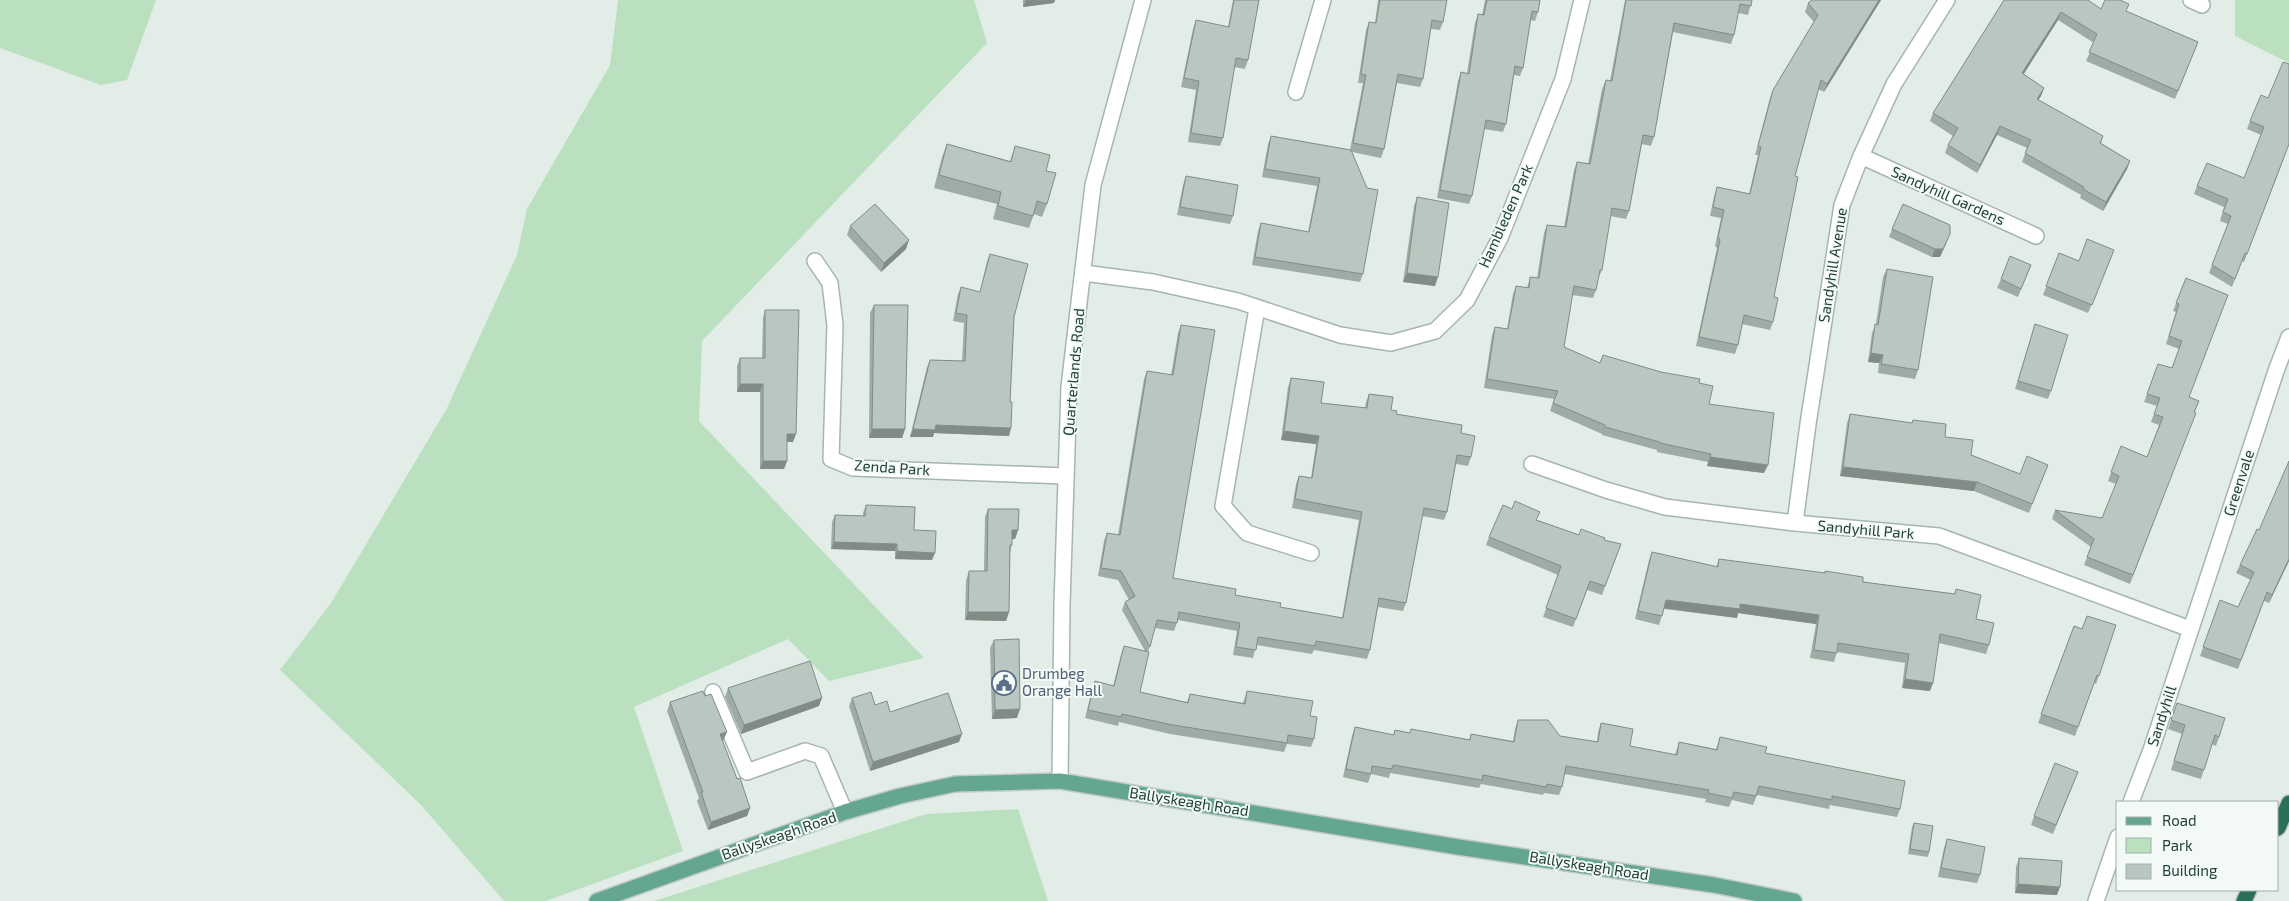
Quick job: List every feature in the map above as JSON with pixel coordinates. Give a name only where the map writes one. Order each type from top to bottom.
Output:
[{"type":"highway","points":[[2279,826],[2289,803]]},
{"type":"main road","name":"Ballyskeagh Road","points":[[597,901],[845,812],[900,796],[955,784],[1060,781],[1458,847],[1714,885],[1794,901]]},
{"type":"street","name":"Quarterlands Road","points":[[1060,781],[1069,387],[1084,273],[1093,184],[1143,0]]},
{"type":"street","points":[[1296,92],[1324,0]]},
{"type":"street","name":"Hambleden Park","points":[[1084,273],[1153,282],[1238,301],[1340,335],[1391,343],[1435,331],[1467,300],[1500,238],[1563,79],[1582,0]]},
{"type":"street","name":"Sandyhill Avenue","points":[[1795,524],[1808,424],[1842,205],[1861,156],[1894,84],[1912,52],[1948,0]]},
{"type":"street","name":"Sandyhill Gardens","points":[[1861,156],[2036,236]]},
{"type":"street","name":"Zenda Park","points":[[815,261],[830,283],[835,325],[831,459],[853,468],[1066,476]]},
{"type":"street","points":[[1257,308],[1223,506],[1247,534],[1312,553]]},
{"type":"street","name":"Greenvale","points":[[2190,629],[2289,337]]},
{"type":"street","name":"Sandyhill Park","points":[[1532,464],[1606,490],[1665,507],[1795,524],[1939,536],[2190,629]]},
{"type":"street","name":"Sandyhill","points":[[2131,801],[2151,750],[2190,629]]},
{"type":"street","points":[[713,692],[746,772],[805,751],[821,756],[845,812]]},
{"type":"street","points":[[2096,901],[2116,843]]},
{"type":"green space","points":[[0,0],[156,0],[127,80],[101,85],[0,48]]},
{"type":"green space","points":[[618,0],[974,0],[987,43],[702,341],[699,421],[924,658],[829,681],[788,639],[634,707],[683,851],[546,901],[504,901],[421,805],[280,670],[331,603],[446,410],[517,255],[527,209],[610,65]]},
{"type":"green space","points":[[2235,0],[2289,0],[2289,63],[2235,36]]},
{"type":"green space","points":[[1018,809],[1048,901],[654,901],[926,814]]},
{"type":"building","points":[[1234,0],[1259,0],[1248,60],[1236,58],[1223,138],[1191,133],[1199,81],[1184,78],[1196,20],[1229,27]]},
{"type":"building","points":[[1380,0],[1447,0],[1443,22],[1432,20],[1423,79],[1398,74],[1384,149],[1353,143],[1366,75],[1361,74],[1369,22],[1376,23]]},
{"type":"building","points":[[1487,0],[1540,0],[1538,12],[1532,11],[1523,68],[1515,66],[1506,124],[1486,120],[1472,196],[1440,190],[1461,72],[1469,74],[1478,14],[1484,15]]},
{"type":"building","points":[[1626,0],[1752,0],[1751,6],[1740,4],[1734,35],[1674,23],[1654,137],[1643,135],[1629,211],[1612,208],[1602,270],[1600,270],[1596,290],[1574,286],[1564,347],[1600,363],[1603,355],[1661,372],[1700,379],[1699,383],[1713,386],[1709,404],[1774,413],[1768,465],[1710,457],[1711,454],[1660,443],[1605,427],[1605,425],[1553,403],[1558,391],[1487,379],[1495,327],[1508,329],[1516,286],[1529,288],[1530,277],[1539,278],[1547,225],[1566,227],[1577,162],[1590,164],[1606,80],[1612,81]]},
{"type":"building","points":[[1812,0],[1879,0],[1827,84],[1821,80],[1795,176],[1798,177],[1774,297],[1778,298],[1773,322],[1744,315],[1738,345],[1699,337],[1720,240],[1718,237],[1724,210],[1713,207],[1717,187],[1750,194],[1761,147],[1758,146],[1773,90],[1818,15],[1808,3]]},
{"type":"building","points":[[2004,0],[2088,0],[2101,9],[2105,0],[2120,0],[2129,4],[2126,11],[2198,42],[2178,91],[2089,52],[2097,34],[2061,12],[2022,73],[2044,88],[2037,99],[2103,136],[2100,143],[2130,161],[2106,202],[2025,153],[2031,140],[2000,126],[1980,165],[1948,145],[1958,128],[1933,113]]},
{"type":"building","points":[[2283,62],[2289,64],[2289,144],[2247,254],[2245,253],[2235,279],[2212,265],[2231,216],[2223,212],[2228,199],[2197,186],[2207,163],[2244,178],[2264,127],[2250,121],[2261,95],[2268,98]]},
{"type":"building","points":[[1271,136],[1351,150],[1367,188],[1378,190],[1363,274],[1255,257],[1261,223],[1309,232],[1320,178],[1265,169]]},
{"type":"building","points":[[947,144],[1011,162],[1015,146],[1050,155],[1046,171],[1056,173],[1047,204],[1037,201],[1033,216],[998,206],[1001,192],[939,175]]},
{"type":"building","points":[[1186,176],[1238,185],[1233,216],[1180,207]]},
{"type":"building","points":[[1417,197],[1449,203],[1438,277],[1407,273]]},
{"type":"building","points":[[875,204],[909,240],[884,263],[850,226]]},
{"type":"building","points":[[1903,204],[1950,225],[1950,234],[1943,249],[1935,249],[1892,229]]},
{"type":"building","points":[[2087,239],[2114,250],[2092,305],[2046,286],[2059,253],[2079,261]]},
{"type":"building","points":[[990,254],[1028,264],[1014,317],[1010,402],[1012,402],[1011,428],[936,425],[935,430],[913,429],[930,360],[965,361],[967,315],[956,313],[961,287],[980,292]]},
{"type":"building","points":[[2010,256],[2031,265],[2021,289],[2001,279]]},
{"type":"building","points":[[1887,269],[1933,277],[1918,370],[1881,364],[1883,355],[1871,353],[1875,324],[1878,325]]},
{"type":"building","points":[[2186,278],[2228,295],[2189,397],[2199,401],[2194,412],[2196,413],[2133,575],[2087,557],[2094,539],[2055,510],[2102,518],[2119,476],[2111,472],[2121,446],[2147,457],[2163,417],[2154,414],[2160,398],[2147,394],[2158,364],[2172,368],[2182,341],[2169,336],[2179,304],[2176,303]]},
{"type":"building","points":[[874,305],[908,305],[905,429],[872,429]]},
{"type":"building","points":[[765,310],[799,310],[796,434],[787,434],[787,461],[763,461],[763,384],[740,384],[740,358],[765,358]]},
{"type":"building","points":[[2035,324],[2068,335],[2051,391],[2018,381]]},
{"type":"building","points":[[1181,325],[1215,330],[1173,578],[1236,589],[1235,595],[1281,603],[1280,607],[1343,618],[1362,512],[1295,499],[1299,476],[1312,478],[1319,436],[1284,431],[1291,378],[1324,382],[1321,403],[1367,408],[1369,394],[1393,397],[1391,410],[1397,411],[1396,414],[1462,425],[1461,433],[1475,436],[1471,457],[1457,455],[1447,512],[1424,508],[1406,603],[1379,598],[1370,650],[1316,641],[1315,646],[1258,637],[1256,650],[1236,647],[1240,623],[1179,612],[1177,623],[1157,620],[1150,647],[1125,602],[1135,596],[1121,571],[1101,568],[1107,533],[1120,535],[1147,371],[1173,375]]},
{"type":"building","points":[[1850,414],[1912,423],[1913,420],[1946,424],[1945,437],[1973,440],[1971,455],[2020,474],[2027,456],[2048,465],[2032,504],[1977,482],[1843,467]]},
{"type":"building","points":[[2289,461],[2289,559],[2272,595],[2267,592],[2241,660],[2203,647],[2220,600],[2238,607],[2254,572],[2240,565],[2257,529],[2259,530]]},
{"type":"building","points":[[1515,501],[1540,512],[1536,520],[1579,535],[1581,529],[1605,538],[1604,540],[1621,544],[1605,586],[1590,581],[1576,619],[1546,608],[1561,566],[1489,537],[1503,505],[1512,509]]},
{"type":"building","points":[[866,505],[915,507],[914,530],[936,531],[935,553],[897,551],[897,544],[834,542],[835,515],[865,516]]},
{"type":"building","points":[[988,509],[1019,509],[1018,530],[1012,530],[1012,545],[1010,545],[1009,612],[968,612],[969,571],[987,571]]},
{"type":"building","points":[[1652,552],[1718,567],[1719,559],[1863,577],[1863,582],[1955,594],[1956,589],[1981,595],[1976,619],[1994,623],[1989,645],[1940,634],[1933,683],[1905,679],[1909,654],[1838,643],[1837,653],[1814,650],[1819,615],[1740,604],[1740,609],[1666,600],[1662,616],[1638,611]]},
{"type":"building","points":[[2087,616],[2116,625],[2099,676],[2097,675],[2078,727],[2041,714],[2074,626],[2082,629]]},
{"type":"building","name":"Drumbeg Orange Hall","points":[[1019,639],[1020,709],[995,710],[994,640]]},
{"type":"building","points":[[1124,646],[1149,652],[1140,692],[1188,703],[1190,694],[1245,704],[1247,691],[1313,701],[1310,716],[1317,717],[1314,739],[1288,735],[1287,743],[1173,725],[1122,714],[1121,717],[1088,710],[1095,681],[1114,686]]},
{"type":"building","points":[[810,661],[822,698],[744,725],[728,688]]},
{"type":"building","points":[[703,691],[705,696],[711,694],[727,732],[720,734],[737,779],[740,778],[750,808],[711,822],[701,792],[703,792],[670,702]]},
{"type":"building","points":[[871,692],[875,705],[887,701],[890,712],[948,693],[962,734],[873,762],[852,698]]},
{"type":"building","points":[[2177,703],[2225,718],[2219,737],[2215,735],[2204,770],[2174,761],[2185,725],[2171,720]]},
{"type":"building","points":[[1518,720],[1548,720],[1560,736],[1598,742],[1601,723],[1633,729],[1630,746],[1677,755],[1679,742],[1717,750],[1720,737],[1767,747],[1765,753],[1905,781],[1900,809],[1832,796],[1832,800],[1759,786],[1756,796],[1734,792],[1732,798],[1708,793],[1709,790],[1566,766],[1562,787],[1547,784],[1546,787],[1483,775],[1482,780],[1393,765],[1392,769],[1372,766],[1371,774],[1346,769],[1355,727],[1394,735],[1395,730],[1410,733],[1411,729],[1470,740],[1471,734],[1514,742]]},
{"type":"building","points":[[2055,763],[2078,772],[2056,825],[2034,816]]},
{"type":"building","points":[[1914,823],[1933,826],[1929,852],[1910,849]]},
{"type":"building","points":[[1947,839],[1985,847],[1980,875],[1941,868]]},
{"type":"building","points":[[2019,858],[2062,861],[2060,887],[2018,884]]},
{"type":"place","name":"Drumbeg Orange Hall","points":[[1004,683]]}]
